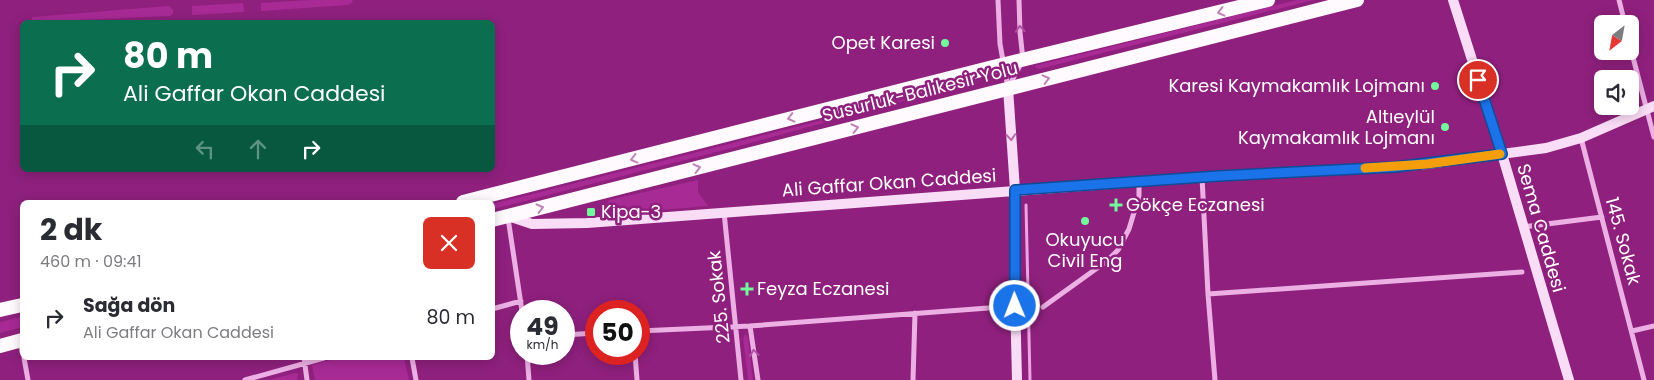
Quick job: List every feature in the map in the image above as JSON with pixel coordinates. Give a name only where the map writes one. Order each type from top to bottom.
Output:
[{"type":"highway","name":"Susurluk-Balıkesir Yolu","points":[[471,200],[1004,64],[1268,0]]},
{"type":"highway","name":"Susurluk-Balıkesir Yolu","points":[[495,219],[1357,0]]},
{"type":"highway","points":[[0,310],[20,305]]},
{"type":"highway","points":[[0,346],[20,344]]},
{"type":"main road","name":"Sema Caddesi","points":[[1454,0],[1569,380]]},
{"type":"main road","points":[[1008,88],[1015,190],[1017,380]]},
{"type":"main road","name":"Ali Gaffar Okan Caddesi","points":[[508,216],[532,224],[560,224],[1139,181],[1395,167],[1546,148],[1581,138],[1650,108]]},
{"type":"street","points":[[998,0],[1000,44],[1008,88]]},
{"type":"street","points":[[1008,88],[1023,60],[1019,0]]},
{"type":"street","points":[[1619,0],[1623,15]]},
{"type":"street","points":[[1635,60],[1650,108],[1654,138]]},
{"type":"street","name":"145. Sokak","points":[[1581,138],[1644,380]]},
{"type":"street","points":[[1202,177],[1215,380]]},
{"type":"street","points":[[1043,307],[1107,261],[1118,250],[1132,220],[1139,196],[1139,181]]},
{"type":"street","name":"225. Sokak","points":[[724,212],[741,380]]},
{"type":"street","points":[[508,216],[521,300]]},
{"type":"street","points":[[1522,227],[1602,217]]},
{"type":"street","points":[[1208,294],[1522,272]]},
{"type":"street","points":[[495,308],[510,304]]},
{"type":"street","points":[[650,330],[750,326],[1015,306]]},
{"type":"street","points":[[913,380],[915,313]]},
{"type":"street","name":"225. Sokak","points":[[750,326],[758,380]]},
{"type":"street","points":[[1632,331],[1654,326]]},
{"type":"street","points":[[24,360],[28,380]]},
{"type":"street","points":[[245,380],[304,360],[307,380]]},
{"type":"street","points":[[412,360],[416,380]]},
{"type":"street","points":[[528,365],[529,380]]},
{"type":"street","points":[[636,365],[638,380]]},
{"type":"shaded area","points":[[352,0],[353,2],[348,5],[261,11],[261,3]]},
{"type":"shaded area","points":[[1297,0],[1314,0],[1039,69],[1034,66]]},
{"type":"shaded area","points":[[243,3],[244,12],[192,15],[192,6]]},
{"type":"shaded area","points":[[169,6],[173,10],[173,14],[170,16],[78,20],[32,20],[32,17]]},
{"type":"shaded area","points":[[991,77],[732,148],[495,208],[495,203]]},
{"type":"shaded area","points":[[698,180],[698,192],[708,206],[613,214],[607,203],[609,200]]},
{"type":"shaded area","points":[[20,317],[20,328],[0,333],[0,322]]},
{"type":"shaded area","points":[[745,334],[748,337],[753,380],[748,380],[743,338]]},
{"type":"shaded area","points":[[331,360],[404,360],[409,380],[315,380],[312,365]]},
{"type":"shaded area","points":[[298,374],[297,380],[268,380]]},
{"type":"waterway","points":[[1026,205],[1030,380]]},
{"type":"slow traffic","points":[[1365,168],[1427,164],[1500,154]]},
{"type":"place","name":"Opet Karesi","points":[[945,43]]},
{"type":"place","name":"Karesi Kaymakamlık Lojmanı","points":[[1435,86]]},
{"type":"place","name":"Altıeylül Kaymakamlık Lojmanı","points":[[1445,127]]},
{"type":"place","name":"Gökçe Eczanesi","points":[[1116,205]]},
{"type":"place","name":"Kipa-3","points":[[591,212]]},
{"type":"place","name":"Okuyucu Civil Eng","points":[[1085,221]]},
{"type":"place","name":"Feyza Eczanesi","points":[[747,289]]},
{"type":"route","points":[[1015,306],[1015,190],[1218,176],[1395,167],[1502,154],[1478,80]]}]
